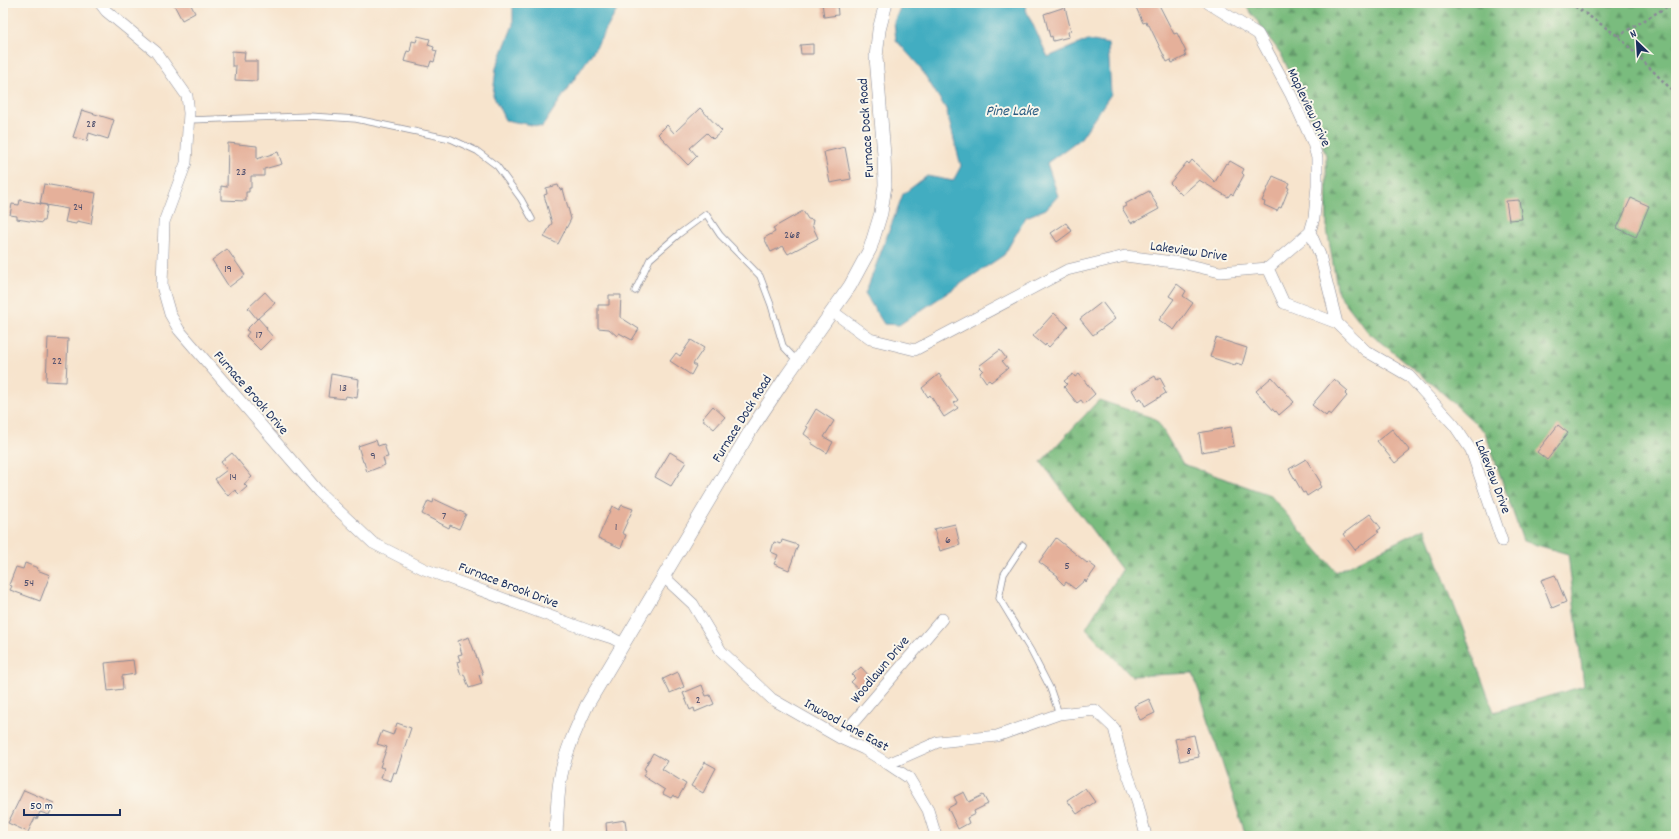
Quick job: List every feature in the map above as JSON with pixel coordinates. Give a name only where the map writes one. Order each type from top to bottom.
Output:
[{"type":"street","name":"Furnace Brook Drive","points":[[100,3],[106,11],[160,56],[187,96],[189,120],[186,163],[164,222],[162,286],[170,314],[179,330],[319,492],[373,543],[424,569],[612,638],[623,644]]},
{"type":"street","name":"Furnace Dock Road","points":[[556,836],[560,784],[572,739],[587,705],[749,434],[861,268],[870,249],[882,209],[885,170],[876,57],[879,30],[886,3]]},
{"type":"street","name":"Mapleview Drive","points":[[1208,3],[1258,34],[1306,125],[1314,143],[1317,158],[1316,202],[1310,232]]},
{"type":"street","points":[[1268,268],[1310,232],[1320,255],[1337,323]]},
{"type":"street","name":"Lakeview Drive","points":[[832,311],[870,339],[915,350],[1067,270],[1125,256],[1181,263],[1220,272],[1268,268],[1284,302],[1337,323],[1366,351],[1409,376],[1454,425],[1470,450],[1502,541]]},
{"type":"street","name":"Inwood Lane East","points":[[664,577],[694,604],[721,651],[772,699],[840,738],[864,749],[888,764],[938,742],[997,736],[1059,714],[1095,710],[1114,728],[1122,759],[1136,798],[1146,836]]},
{"type":"street","name":"Woodlawn Drive","points":[[840,738],[942,619]]},
{"type":"street","points":[[888,764],[909,778],[928,810],[936,836]]},
{"type":"lane","points":[[189,120],[309,116],[356,119],[451,140],[478,151],[497,166],[521,199],[532,219]]},
{"type":"lane","points":[[635,291],[650,259],[679,234],[706,214],[720,235],[760,276],[783,346],[797,361]]},
{"type":"lane","points":[[1023,545],[1004,574],[999,598],[1034,657],[1050,688],[1059,714]]},
{"type":"path","points":[[1570,3],[1618,36],[1676,94]]},
{"type":"path","points":[[1618,36],[1673,3]]},
{"type":"green space","points":[[1251,3],[1676,3],[1676,836],[1246,836],[1193,673],[1131,676],[1086,628],[1122,570],[1041,462],[1099,400],[1156,419],[1183,464],[1270,495],[1336,572],[1425,528],[1494,712],[1584,686],[1568,554],[1523,541],[1485,432],[1435,386],[1368,332],[1338,293],[1327,229],[1326,155],[1306,106],[1281,54],[1247,7]]},
{"type":"water","points":[[513,3],[621,3],[598,44],[542,127],[505,120],[493,95],[496,68],[513,25]]},
{"type":"water","name":"Pine Lake","points":[[902,3],[1027,3],[1026,10],[1048,57],[1088,40],[1108,44],[1111,94],[1081,138],[1047,163],[1058,196],[1046,209],[1026,217],[1004,255],[899,325],[884,324],[865,294],[903,194],[927,176],[953,181],[961,166],[946,109],[919,66],[896,40],[894,22]]},
{"type":"building","points":[[173,3],[190,3],[195,13],[182,20]]},
{"type":"building","points":[[822,3],[837,3],[838,15],[824,17]]},
{"type":"building","points":[[1134,3],[1158,3],[1174,34],[1177,33],[1186,52],[1184,52],[1186,56],[1172,63],[1171,60],[1167,62],[1149,25],[1147,25],[1146,22],[1143,23]]},
{"type":"building","points":[[1065,7],[1071,31],[1068,32],[1069,37],[1053,41],[1052,36],[1050,37],[1044,14]]},
{"type":"building","points":[[418,36],[430,39],[428,45],[434,47],[433,50],[437,51],[434,62],[431,61],[429,67],[404,61],[407,51],[410,52],[412,41],[416,42]]},
{"type":"building","points":[[813,44],[813,54],[801,54],[800,45]]},
{"type":"building","points":[[232,51],[245,52],[244,61],[257,61],[257,81],[235,80],[236,66],[232,66]]},
{"type":"building","points":[[700,108],[722,131],[713,139],[707,133],[690,148],[697,156],[688,165],[658,134],[667,125],[674,133]]},
{"type":"building","points":[[82,110],[114,120],[108,139],[89,133],[87,141],[73,137]]},
{"type":"building","points":[[228,143],[257,146],[257,159],[278,152],[282,164],[264,169],[264,176],[251,176],[251,188],[249,188],[249,192],[246,192],[246,201],[221,200],[221,186],[227,187]]},
{"type":"building","points":[[845,147],[851,179],[830,183],[824,152]]},
{"type":"building","points":[[1192,160],[1215,182],[1226,163],[1228,164],[1230,161],[1244,169],[1242,173],[1244,175],[1233,195],[1231,193],[1228,197],[1199,180],[1182,195],[1170,183],[1187,162],[1189,164]]},
{"type":"building","points":[[1273,176],[1289,183],[1287,187],[1289,188],[1281,208],[1279,207],[1277,211],[1264,205],[1265,202],[1262,201]]},
{"type":"building","points":[[44,184],[96,193],[91,224],[77,221],[76,224],[65,222],[68,209],[40,204]]},
{"type":"building","points":[[558,185],[560,190],[563,189],[571,219],[558,244],[544,237],[552,223],[544,195],[547,194],[546,188]]},
{"type":"building","points":[[1149,191],[1159,209],[1131,223],[1122,208],[1126,206],[1125,204]]},
{"type":"building","points":[[1631,198],[1649,206],[1636,237],[1617,228]]},
{"type":"building","points":[[20,200],[47,205],[44,221],[42,221],[42,223],[17,219],[17,216],[10,215],[12,204],[19,205]]},
{"type":"building","points":[[1519,200],[1522,219],[1509,220],[1506,201]]},
{"type":"building","points":[[803,211],[808,219],[813,220],[812,225],[818,238],[788,254],[783,246],[771,252],[764,238],[775,232],[773,228]]},
{"type":"building","points":[[1066,223],[1072,231],[1057,242],[1051,233]]},
{"type":"building","points":[[227,249],[245,275],[229,287],[212,260]]},
{"type":"building","points":[[1177,284],[1186,291],[1183,296],[1193,303],[1174,330],[1159,320],[1174,299],[1169,296]]},
{"type":"building","points":[[265,292],[275,303],[257,319],[248,308]]},
{"type":"building","points":[[609,295],[621,295],[620,317],[639,329],[632,340],[619,333],[617,336],[609,329],[598,328],[598,305],[609,305]]},
{"type":"building","points":[[1102,302],[1115,319],[1093,335],[1080,319]]},
{"type":"building","points":[[1054,313],[1068,326],[1049,347],[1046,344],[1045,346],[1033,336]]},
{"type":"building","points":[[258,318],[273,337],[260,350],[246,336],[249,332],[246,330]]},
{"type":"building","points":[[48,338],[68,339],[66,382],[46,381]]},
{"type":"building","points":[[1216,338],[1247,348],[1242,365],[1236,363],[1235,365],[1210,357]]},
{"type":"building","points":[[691,340],[704,348],[693,364],[696,366],[691,375],[670,361],[676,353],[680,356]]},
{"type":"building","points":[[1000,350],[1006,358],[1002,361],[1008,368],[991,382],[989,380],[986,382],[980,373],[983,370],[979,366]]},
{"type":"building","points":[[331,374],[359,379],[357,398],[346,396],[345,399],[328,397]]},
{"type":"building","points":[[939,374],[958,400],[954,403],[958,408],[944,417],[930,395],[928,397],[922,388]]},
{"type":"building","points":[[1073,374],[1075,377],[1079,374],[1095,394],[1084,404],[1081,400],[1077,403],[1064,387],[1067,384],[1064,381]]},
{"type":"building","points":[[1155,376],[1157,380],[1160,378],[1165,387],[1163,388],[1166,393],[1145,406],[1141,398],[1138,400],[1132,390]]},
{"type":"building","points":[[1272,377],[1294,402],[1279,415],[1256,391]]},
{"type":"building","points":[[1334,379],[1348,391],[1345,394],[1347,396],[1331,415],[1328,413],[1326,416],[1312,405]]},
{"type":"building","points":[[713,406],[725,417],[714,429],[702,419]]},
{"type":"building","points":[[816,409],[834,421],[824,437],[833,442],[827,453],[811,443],[812,440],[804,434],[808,427],[806,426]]},
{"type":"building","points":[[1558,425],[1568,433],[1547,460],[1537,452]]},
{"type":"building","points":[[1231,427],[1234,446],[1202,452],[1199,433]]},
{"type":"building","points":[[1392,429],[1410,451],[1395,463],[1377,441]]},
{"type":"building","points":[[376,440],[378,446],[384,444],[388,457],[383,458],[385,465],[367,472],[358,446]]},
{"type":"building","points":[[670,452],[686,462],[671,486],[655,477]]},
{"type":"building","points":[[232,453],[252,477],[244,484],[247,487],[239,494],[235,490],[228,496],[215,479],[227,470],[221,462]]},
{"type":"building","points":[[1306,459],[1321,483],[1319,484],[1321,487],[1307,496],[1305,492],[1303,493],[1289,469]]},
{"type":"building","points":[[434,499],[466,514],[459,529],[450,525],[449,528],[422,514],[428,501],[433,503]]},
{"type":"building","points":[[622,505],[633,509],[622,533],[626,535],[621,548],[598,538],[612,506],[619,510]]},
{"type":"building","points":[[1370,514],[1381,528],[1377,531],[1379,532],[1355,550],[1343,534]]},
{"type":"building","points":[[955,524],[960,545],[940,551],[934,529]]},
{"type":"building","points":[[1056,538],[1087,563],[1088,562],[1096,568],[1086,582],[1085,580],[1075,589],[1066,582],[1064,585],[1057,578],[1058,576],[1039,562]]},
{"type":"building","points":[[782,540],[798,545],[789,570],[774,564],[778,555],[771,552],[774,542],[781,544]]},
{"type":"building","points":[[25,563],[50,575],[40,601],[10,590],[12,586],[9,585],[16,567],[23,569]]},
{"type":"building","points":[[1555,575],[1566,602],[1552,608],[1541,580]]},
{"type":"building","points":[[469,637],[483,674],[479,675],[482,684],[469,688],[464,674],[461,675],[457,662],[460,661],[458,655],[462,654],[458,641]]},
{"type":"building","points":[[133,660],[135,674],[122,676],[123,689],[108,691],[105,663]]},
{"type":"building","points":[[861,667],[873,680],[865,689],[862,687],[859,689],[851,682],[855,678],[852,675]]},
{"type":"building","points":[[678,672],[684,687],[670,693],[663,679]]},
{"type":"building","points":[[702,685],[706,696],[710,695],[714,704],[695,712],[694,708],[690,710],[683,693]]},
{"type":"building","points":[[1149,699],[1155,713],[1140,720],[1134,706]]},
{"type":"building","points":[[397,723],[411,728],[396,773],[394,772],[391,781],[381,778],[384,768],[380,767],[387,747],[377,744],[382,731],[393,735]]},
{"type":"building","points":[[1194,735],[1199,757],[1180,761],[1175,739]]},
{"type":"building","points":[[653,753],[667,761],[662,769],[686,784],[678,798],[673,795],[671,798],[663,794],[665,790],[643,776],[646,770],[644,769]]},
{"type":"building","points":[[705,762],[716,768],[703,793],[691,786]]},
{"type":"building","points":[[1085,788],[1095,802],[1077,814],[1067,800]]},
{"type":"building","points":[[24,790],[54,803],[49,815],[40,812],[37,819],[35,818],[28,832],[8,823]]},
{"type":"building","points":[[964,792],[969,802],[983,795],[988,804],[974,811],[975,814],[967,818],[969,823],[958,829],[948,808],[957,803],[954,797]]},
{"type":"building","points":[[625,820],[627,836],[607,836],[606,823]]}]
